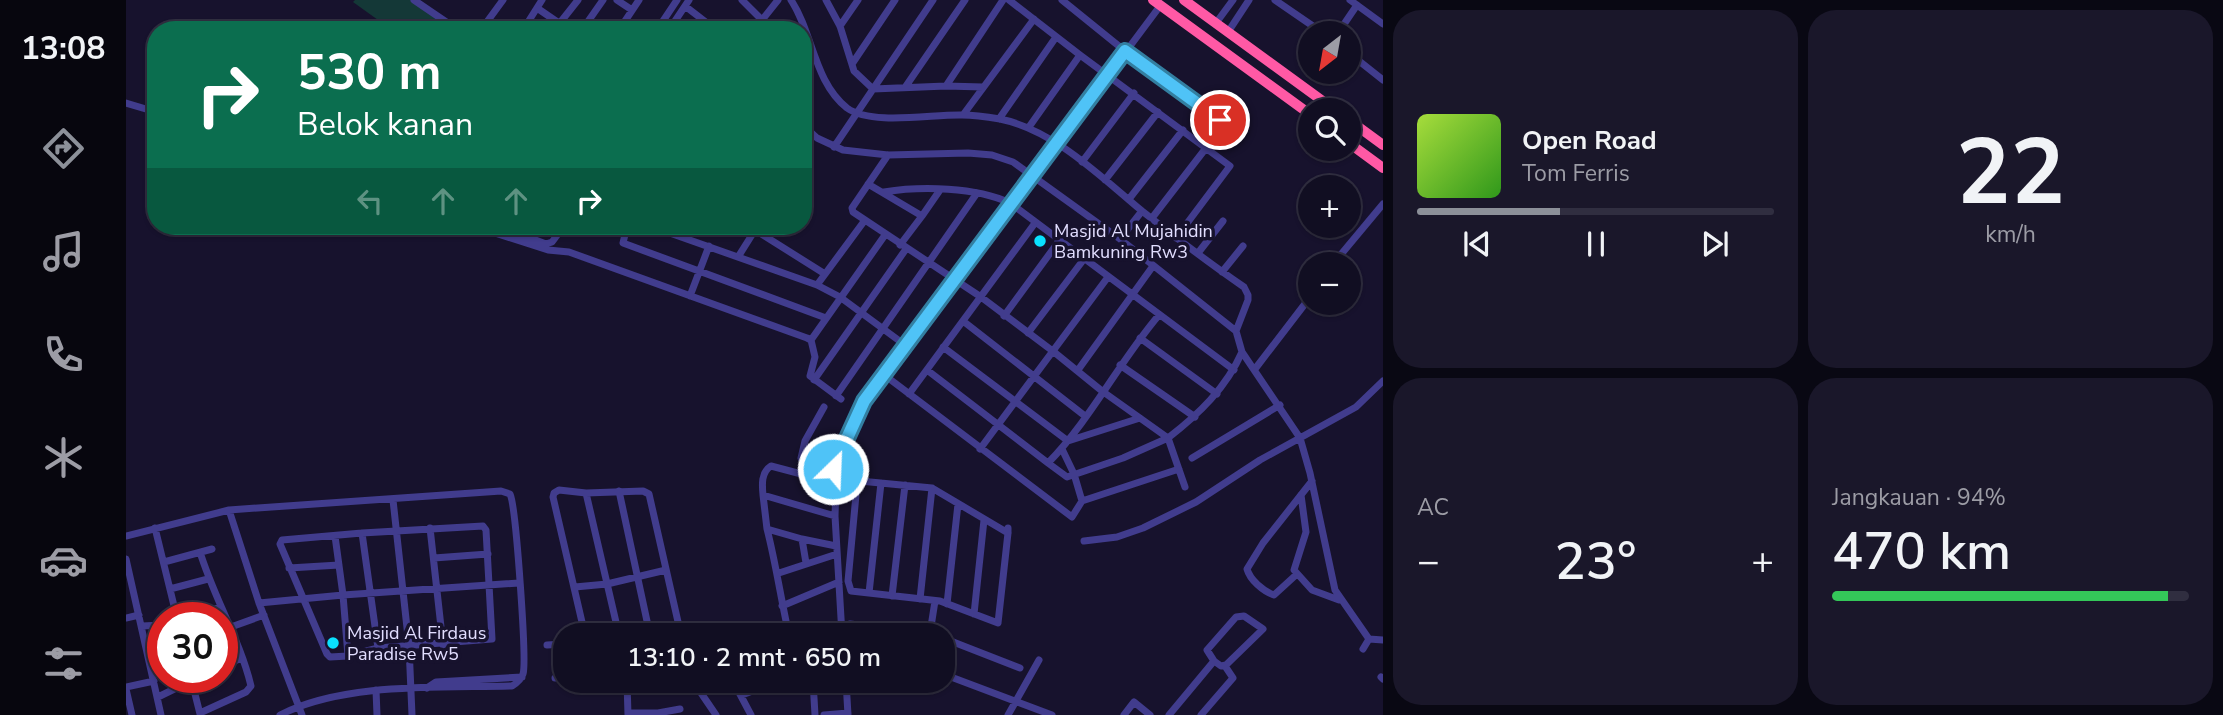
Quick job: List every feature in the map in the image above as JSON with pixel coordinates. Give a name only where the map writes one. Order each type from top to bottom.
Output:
[{"type":"highway","points":[[1184,0],[1319,98]]},
{"type":"highway","points":[[1156,3],[1298,107]]},
{"type":"highway","points":[[1361,129],[1383,145]]},
{"type":"highway","points":[[1361,151],[1383,167]]},
{"type":"street","points":[[414,0],[444,21]]},
{"type":"street","points":[[488,21],[503,0]]},
{"type":"street","points":[[529,21],[542,0]]},
{"type":"street","points":[[561,21],[578,0]]},
{"type":"street","points":[[588,21],[603,0]]},
{"type":"street","points":[[617,0],[632,10]]},
{"type":"street","points":[[626,21],[639,0]]},
{"type":"street","points":[[663,21],[677,0]]},
{"type":"street","points":[[742,0],[762,20],[778,0]]},
{"type":"street","points":[[791,0],[803,21]]},
{"type":"street","points":[[826,0],[840,26],[854,71],[873,89],[906,86],[983,87]]},
{"type":"street","points":[[840,26],[858,0]]},
{"type":"street","points":[[852,64],[895,0]]},
{"type":"street","points":[[834,147],[933,0]]},
{"type":"street","points":[[906,86],[965,0]]},
{"type":"street","points":[[946,86],[1003,0]]},
{"type":"street","points":[[1009,0],[1229,164],[1229,168],[1176,238]]},
{"type":"street","points":[[1062,0],[1125,51],[1241,136]]},
{"type":"street","points":[[1216,23],[1234,0]]},
{"type":"street","points":[[1228,32],[1249,0]]},
{"type":"street","points":[[1275,0],[1306,21]]},
{"type":"street","points":[[1350,0],[1383,24]]},
{"type":"street","points":[[675,21],[687,3],[706,21]]},
{"type":"street","points":[[824,407],[805,441],[802,454],[834,466],[864,401],[1125,51],[1156,3]]},
{"type":"street","points":[[1346,21],[1357,5]]},
{"type":"street","points":[[537,8],[555,21]]},
{"type":"street","points":[[963,115],[1034,19]]},
{"type":"street","points":[[999,119],[1056,37]]},
{"type":"street","points":[[812,45],[834,96],[857,114],[890,117],[963,115],[999,119],[1029,127],[1105,180],[1176,238],[1244,288],[1248,295],[1236,331],[1242,352],[1300,438],[1339,600],[1369,639],[1383,640]]},
{"type":"street","points":[[1029,127],[1080,55]]},
{"type":"street","points":[[1362,63],[1383,80]]},
{"type":"street","points":[[1082,163],[1134,93]]},
{"type":"street","points":[[126,103],[147,110]]},
{"type":"street","points":[[1105,180],[1158,112]]},
{"type":"street","points":[[1129,199],[1183,130]]},
{"type":"street","points":[[812,133],[844,150],[888,155],[992,155],[1013,162],[1120,239],[1236,331]]},
{"type":"street","points":[[1152,218],[1206,148]]},
{"type":"street","points":[[888,155],[852,209],[885,235],[981,297],[1102,391],[1168,438],[1185,487]]},
{"type":"street","points":[[868,184],[922,216]]},
{"type":"street","points":[[814,380],[862,312],[940,190]]},
{"type":"street","points":[[884,192],[978,192],[1010,203],[1234,370]]},
{"type":"street","points":[[885,235],[811,340],[815,357],[810,374],[838,397],[883,327],[978,192]]},
{"type":"street","points":[[1343,252],[1383,204]]},
{"type":"street","points":[[1120,239],[1142,211]]},
{"type":"street","points":[[817,285],[865,220]]},
{"type":"street","points":[[1198,253],[1223,221]]},
{"type":"street","points":[[909,394],[1035,223]]},
{"type":"street","points":[[501,235],[548,250],[569,252],[811,340]]},
{"type":"street","points":[[530,235],[546,244],[552,242],[557,235]]},
{"type":"street","points":[[625,235],[623,243],[826,318]]},
{"type":"street","points":[[677,235],[817,285],[862,312],[905,345]]},
{"type":"street","points":[[738,257],[750,235]]},
{"type":"street","points":[[765,235],[825,274]]},
{"type":"street","points":[[1004,316],[1059,241]]},
{"type":"street","points":[[690,296],[709,246]]},
{"type":"street","points":[[1222,272],[1242,246]]},
{"type":"street","points":[[1028,333],[1084,259]]},
{"type":"street","points":[[1078,370],[1153,266]]},
{"type":"street","points":[[980,449],[1108,277]]},
{"type":"street","points":[[1255,369],[1298,313]]},
{"type":"street","points":[[1048,463],[1068,442],[1120,365],[1159,315]]},
{"type":"street","points":[[963,321],[1085,416]]},
{"type":"street","points":[[1140,338],[1217,394]]},
{"type":"street","points":[[943,347],[1068,442]]},
{"type":"street","points":[[927,370],[1064,476],[1124,458],[1168,438],[1195,417],[1217,394],[1234,370],[1242,352]]},
{"type":"street","points":[[1120,365],[1195,417]]},
{"type":"street","points":[[884,374],[1069,515],[1074,515],[1082,501],[1179,469]]},
{"type":"street","points":[[1084,541],[1117,537],[1143,528],[1196,502],[1238,473],[1356,407],[1383,380]]},
{"type":"street","points":[[1192,458],[1280,405]]},
{"type":"street","points":[[1068,442],[1140,418]]},
{"type":"street","points":[[1062,449],[1074,474],[1082,501]]},
{"type":"street","points":[[786,623],[779,573],[767,529],[763,495],[763,477],[766,469],[771,466],[824,480],[837,490],[835,516],[839,582],[846,623]]},
{"type":"street","points":[[860,481],[881,483],[932,488],[1008,531],[998,623],[935,601],[851,591],[848,581],[856,484],[860,481]]},
{"type":"street","points":[[1297,574],[1273,595],[1249,575],[1247,569],[1263,543],[1312,481]]},
{"type":"street","points":[[869,593],[881,483]]},
{"type":"street","points":[[892,596],[905,485]]},
{"type":"street","points":[[920,599],[932,488]]},
{"type":"street","points":[[582,623],[554,497],[554,493],[559,490],[586,493],[643,491],[649,494],[678,623]]},
{"type":"street","points":[[126,536],[229,510],[507,491],[513,498],[523,620],[522,677],[512,686],[376,690],[299,705],[280,715]]},
{"type":"street","points":[[618,491],[647,623]]},
{"type":"street","points":[[586,493],[616,623]]},
{"type":"street","points":[[763,495],[835,516]]},
{"type":"street","points":[[1301,495],[1306,532],[1294,566],[1297,574],[1312,590],[1339,600]]},
{"type":"street","points":[[393,500],[409,646],[412,715]]},
{"type":"street","points":[[947,604],[958,504]]},
{"type":"street","points":[[229,510],[259,603],[302,715]]},
{"type":"street","points":[[974,614],[985,520]]},
{"type":"street","points":[[483,526],[486,530],[488,554],[492,639],[443,645],[378,648],[348,656],[328,656],[280,546],[282,540],[396,531],[483,526]]},
{"type":"street","points":[[155,528],[173,602]]},
{"type":"street","points":[[430,528],[443,645]]},
{"type":"street","points":[[767,529],[837,550]]},
{"type":"street","points":[[362,533],[378,648]]},
{"type":"street","points":[[335,536],[348,656]]},
{"type":"street","points":[[802,539],[806,564]]},
{"type":"street","points":[[164,562],[212,548]]},
{"type":"street","points":[[779,573],[837,550]]},
{"type":"street","points":[[200,552],[218,602]]},
{"type":"street","points":[[434,558],[488,554]]},
{"type":"street","points":[[126,559],[147,649]]},
{"type":"street","points":[[289,568],[339,565]]},
{"type":"street","points":[[575,587],[607,584],[666,570]]},
{"type":"street","points":[[170,589],[208,579]]},
{"type":"street","points":[[782,606],[839,582]]},
{"type":"street","points":[[259,603],[519,583]]},
{"type":"street","points":[[933,623],[935,601]]},
{"type":"street","points":[[126,618],[139,615]]},
{"type":"street","points":[[238,624],[264,615]]},
{"type":"street","points":[[1201,715],[1233,678],[1225,666],[1214,661],[1207,650],[1236,617],[1241,615],[1263,629],[1225,666]]},
{"type":"street","points":[[142,626],[147,626]]},
{"type":"street","points":[[1363,649],[1369,639]]},
{"type":"street","points":[[955,643],[1020,668]]},
{"type":"street","points":[[547,645],[553,645]]},
{"type":"street","points":[[196,693],[200,714],[250,689],[251,683],[238,649]]},
{"type":"street","points":[[1008,715],[1039,660]]},
{"type":"street","points":[[1169,715],[1214,661]]},
{"type":"street","points":[[955,679],[1052,715]]},
{"type":"street","points":[[132,715],[126,688],[147,683]]},
{"type":"street","points":[[376,690],[377,715]]},
{"type":"street","points":[[157,693],[161,715]]},
{"type":"street","points":[[158,697],[166,693]]},
{"type":"street","points":[[627,693],[628,714],[658,714],[680,709]]},
{"type":"street","points":[[701,693],[716,715]]},
{"type":"street","points":[[747,693],[742,695],[751,715]]},
{"type":"street","points":[[814,693],[815,715]]},
{"type":"street","points":[[824,715],[848,714],[847,693]]},
{"type":"street","points":[[1124,715],[1134,702],[1150,715]]},
{"type":"green space","points":[[416,0],[448,21],[379,21],[353,2]]},
{"type":"place","name":"Masjid Al Mujahidin Bamkuning Rw3","points":[[1040,241]]},
{"type":"place","name":"Masjid Al Firdaus Paradise Rw5","points":[[333,643]]},
{"type":"route","points":[[833,469],[864,401],[1125,51],[1220,120]]}]
